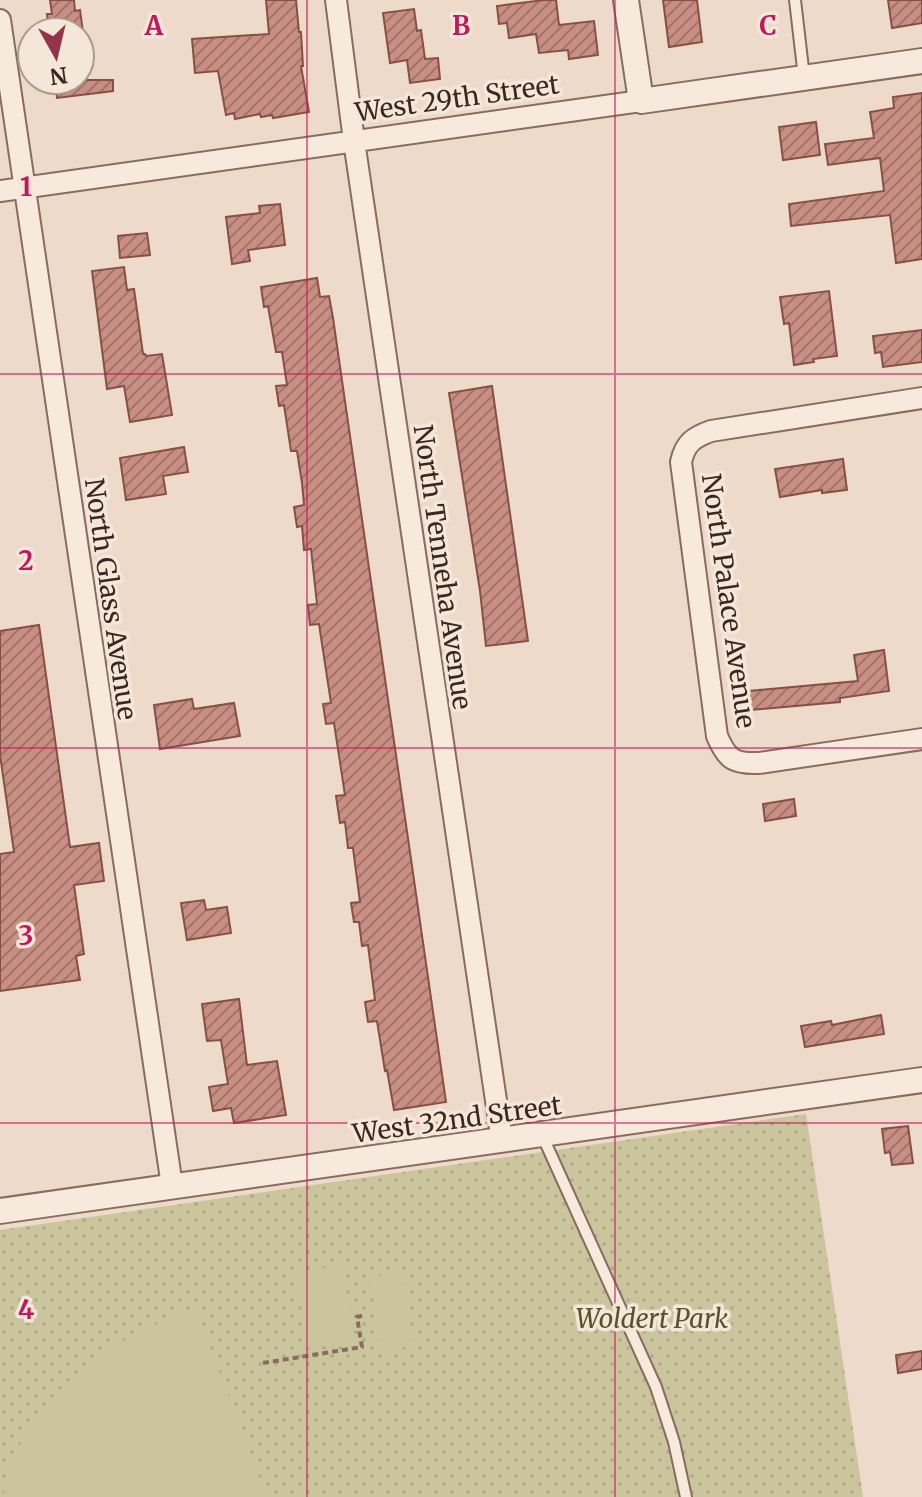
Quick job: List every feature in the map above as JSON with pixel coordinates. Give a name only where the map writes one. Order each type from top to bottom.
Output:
[{"type":"street","name":"North Tenneha Avenue","points":[[336,0],[354,141],[502,1141]]},
{"type":"street","points":[[626,0],[641,101]]},
{"type":"street","name":"North Glass Avenue","points":[[0,20],[172,1186]]},
{"type":"street","name":"West 29th Street","points":[[0,191],[922,61]]},
{"type":"street","name":"North Palace Avenue","points":[[922,398],[711,431],[696,437],[684,450],[681,462],[717,736],[729,758],[744,764],[759,763],[922,739]]},
{"type":"street","name":"West 32nd Street","points":[[0,1211],[922,1080]]},
{"type":"lane","points":[[795,0],[804,77]]},
{"type":"lane","points":[[542,1135],[656,1387],[674,1442],[686,1497]]},
{"type":"path","points":[[263,1363],[362,1347],[357,1317],[365,1315]]},
{"type":"green space","name":"Woldert Park","points":[[806,1114],[863,1497],[0,1497],[0,1230]]},
{"type":"green space","points":[[343,1265],[354,1341],[307,1348],[296,1272]]},
{"type":"green space","points":[[404,1272],[414,1346],[380,1351],[370,1277]]},
{"type":"green space","points":[[195,1307],[267,1497],[3,1497],[16,1452],[27,1432],[70,1380],[117,1344]]},
{"type":"building","points":[[50,0],[74,0],[75,11],[80,10],[81,16],[47,16],[52,14]]},
{"type":"building","points":[[266,0],[296,0],[301,32],[301,66],[309,112],[273,118],[272,115],[261,117],[260,114],[235,119],[234,113],[226,115],[218,71],[195,73],[192,39],[269,34]]},
{"type":"building","points":[[556,0],[559,25],[594,21],[598,55],[569,59],[568,50],[539,53],[536,34],[509,38],[507,23],[499,24],[497,6]]},
{"type":"building","points":[[663,0],[697,0],[702,42],[669,47]]},
{"type":"building","points":[[888,0],[922,0],[922,23],[892,28]]},
{"type":"building","points":[[414,9],[425,59],[438,58],[440,79],[410,83],[407,60],[390,63],[383,13]]},
{"type":"building","points":[[96,80],[113,80],[113,91],[96,93]]},
{"type":"building","points":[[922,93],[922,259],[896,263],[890,215],[791,226],[789,204],[884,191],[880,158],[828,165],[825,144],[874,138],[870,112],[894,108],[893,97]]},
{"type":"building","points":[[816,122],[820,155],[783,160],[779,127]]},
{"type":"building","points":[[280,204],[285,245],[248,250],[250,261],[232,264],[226,217],[260,213],[259,206]]},
{"type":"building","points":[[147,233],[150,255],[120,258],[118,236]]},
{"type":"building","points":[[124,267],[127,290],[134,289],[143,354],[162,354],[172,415],[130,422],[124,386],[107,389],[92,271]]},
{"type":"building","points":[[317,278],[320,297],[329,296],[333,318],[446,1102],[394,1110],[377,1021],[368,1022],[365,1002],[375,1000],[368,945],[362,946],[359,922],[354,922],[351,903],[360,902],[353,848],[348,848],[345,822],[340,823],[336,796],[345,795],[334,723],[326,724],[323,704],[331,703],[319,624],[310,625],[308,605],[317,604],[311,549],[304,550],[302,526],[297,527],[294,507],[304,505],[302,483],[297,451],[291,451],[284,405],[279,406],[276,386],[287,385],[282,352],[276,352],[268,306],[264,307],[261,287]]},
{"type":"building","points":[[829,291],[837,356],[794,365],[789,323],[784,324],[780,297]]},
{"type":"building","points":[[922,330],[922,362],[883,367],[881,352],[875,353],[873,336]]},
{"type":"building","points":[[492,386],[528,641],[486,646],[449,393]]},
{"type":"building","points":[[184,447],[188,472],[163,476],[166,494],[126,500],[120,458]]},
{"type":"building","points":[[843,459],[847,490],[822,493],[822,490],[780,497],[775,469]]},
{"type":"building","points":[[39,625],[70,847],[99,843],[104,881],[74,885],[84,954],[76,956],[80,980],[0,991],[0,854],[14,852],[0,755],[0,631]]},
{"type":"building","points":[[884,650],[889,691],[840,698],[840,702],[751,710],[749,691],[858,681],[854,655]]},
{"type":"building","points":[[192,699],[194,709],[234,703],[240,736],[160,749],[154,705]]},
{"type":"building","points":[[794,799],[796,816],[765,821],[763,804]]},
{"type":"building","points":[[204,900],[206,910],[227,907],[231,933],[187,940],[181,903]]},
{"type":"building","points":[[239,999],[247,1065],[277,1061],[286,1115],[234,1123],[231,1108],[213,1111],[209,1087],[228,1084],[221,1040],[207,1041],[202,1004]]},
{"type":"building","points":[[881,1015],[884,1034],[805,1047],[801,1026],[831,1021],[832,1025]]},
{"type":"building","points":[[908,1126],[913,1163],[892,1165],[890,1152],[885,1153],[882,1129]]},
{"type":"building","points":[[922,1351],[922,1369],[898,1373],[896,1355]]}]
